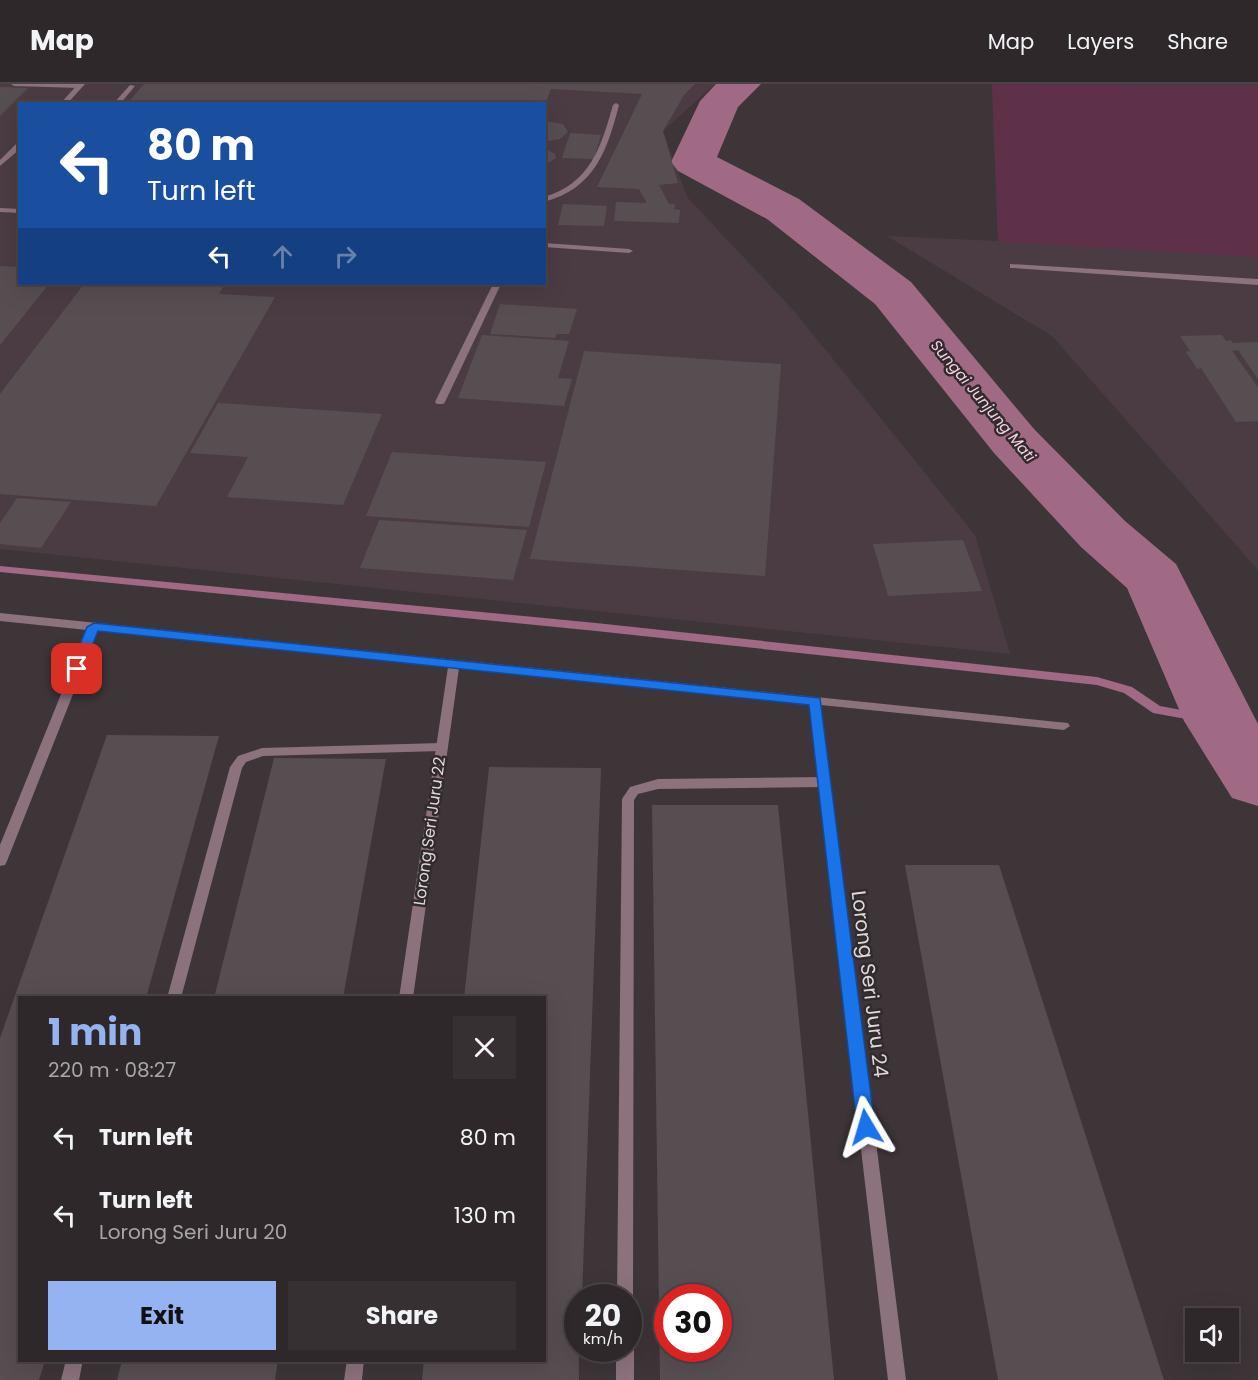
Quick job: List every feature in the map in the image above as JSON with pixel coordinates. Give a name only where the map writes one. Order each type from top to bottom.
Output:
[{"type":"street","points":[[14,84],[81,85]]},
{"type":"street","points":[[65,102],[81,85]]},
{"type":"street","points":[[118,102],[132,86]]},
{"type":"street","points":[[546,199],[567,192],[584,180],[596,163],[607,138],[616,105]]},
{"type":"street","points":[[0,164],[18,147]]},
{"type":"street","points":[[0,210],[18,211]]},
{"type":"street","points":[[546,245],[629,251]]},
{"type":"street","points":[[1013,266],[1258,282]]},
{"type":"street","points":[[440,402],[497,285]]},
{"type":"street","points":[[0,617],[1064,726]]},
{"type":"street","points":[[0,861],[94,627]]},
{"type":"street","name":"Lorong Seri Juru 22","points":[[406,996],[454,664]]},
{"type":"street","name":"Lorong Seri Juru 24","points":[[815,701],[897,1380]]},
{"type":"street","points":[[175,996],[236,767],[242,759],[262,752],[441,747]]},
{"type":"street","points":[[625,1284],[628,799],[634,790],[658,784],[824,782]]},
{"type":"street","points":[[70,1380],[74,1362]]},
{"type":"street","points":[[353,1380],[356,1362]]},
{"type":"street","points":[[625,1362],[625,1380]]},
{"type":"shaded area","points":[[0,84],[715,84],[663,131],[687,197],[795,312],[975,535],[1010,654],[0,549]]},
{"type":"shaded area","points":[[992,84],[1258,84],[1258,570],[1052,336],[887,236],[998,241]]},
{"type":"shaded area","points":[[992,84],[1258,86],[1258,257],[998,242]]},
{"type":"building","points":[[144,84],[695,84],[684,95],[663,131],[678,183],[659,185],[669,204],[675,204],[674,209],[680,210],[679,223],[614,221],[616,202],[647,203],[639,189],[597,187],[642,94],[551,89],[546,102],[129,102]]},
{"type":"building","points":[[0,87],[28,88],[0,116]]},
{"type":"building","points":[[546,121],[563,124],[568,132],[560,139],[546,142]]},
{"type":"building","points":[[570,133],[601,135],[594,159],[562,158]]},
{"type":"building","points":[[546,149],[555,154],[556,158],[546,165]]},
{"type":"building","points":[[563,204],[607,206],[604,226],[558,225]]},
{"type":"building","points":[[0,266],[18,267],[18,285],[48,285],[0,345]]},
{"type":"building","points":[[83,285],[224,285],[219,294],[275,297],[156,506],[0,494],[0,394]]},
{"type":"building","points":[[500,304],[577,309],[569,334],[557,334],[555,338],[490,334]]},
{"type":"building","points":[[482,335],[569,341],[558,378],[572,379],[564,406],[458,398]]},
{"type":"building","points":[[1222,335],[1226,341],[1231,340],[1233,343],[1258,342],[1258,379],[1238,350],[1232,351],[1258,387],[1258,421],[1236,422],[1201,368],[1197,369],[1186,352],[1190,351],[1180,336]]},
{"type":"building","points":[[584,351],[781,364],[765,576],[530,559]]},
{"type":"building","points":[[218,403],[382,414],[343,505],[227,497],[248,457],[190,453]]},
{"type":"building","points":[[392,452],[546,462],[529,527],[366,516]]},
{"type":"building","points":[[17,498],[71,502],[41,548],[0,544],[0,523]]},
{"type":"building","points":[[379,520],[527,530],[513,580],[360,568]]},
{"type":"building","points":[[963,540],[982,591],[888,596],[873,544]]},
{"type":"building","points":[[107,735],[219,736],[147,996],[18,996],[18,1362],[44,1362],[39,1380],[0,1380],[0,1038]]},
{"type":"building","points":[[274,758],[386,759],[343,996],[214,996]]},
{"type":"building","points":[[489,767],[601,768],[583,1284],[564,1284],[564,1362],[579,1362],[579,1380],[422,1380],[424,1362],[546,1362],[546,996],[464,996]]},
{"type":"building","points":[[652,805],[778,805],[834,1380],[660,1380],[660,1362],[732,1362],[732,1284],[659,1284]]},
{"type":"building","points":[[905,865],[999,865],[1164,1380],[998,1380]]},
{"type":"building","points":[[122,1362],[278,1362],[275,1380],[117,1380]]},
{"type":"waterway","name":"Sungai Junjung Mati","points":[[741,84],[720,101],[693,162],[783,209],[893,293],[1014,441],[1103,534],[1154,578],[1219,721],[1258,779]]},
{"type":"waterway","points":[[0,569],[596,627],[1097,681],[1128,690],[1157,710],[1219,721]]},
{"type":"route","points":[[77,669],[94,627],[815,701],[866,1127]]}]
